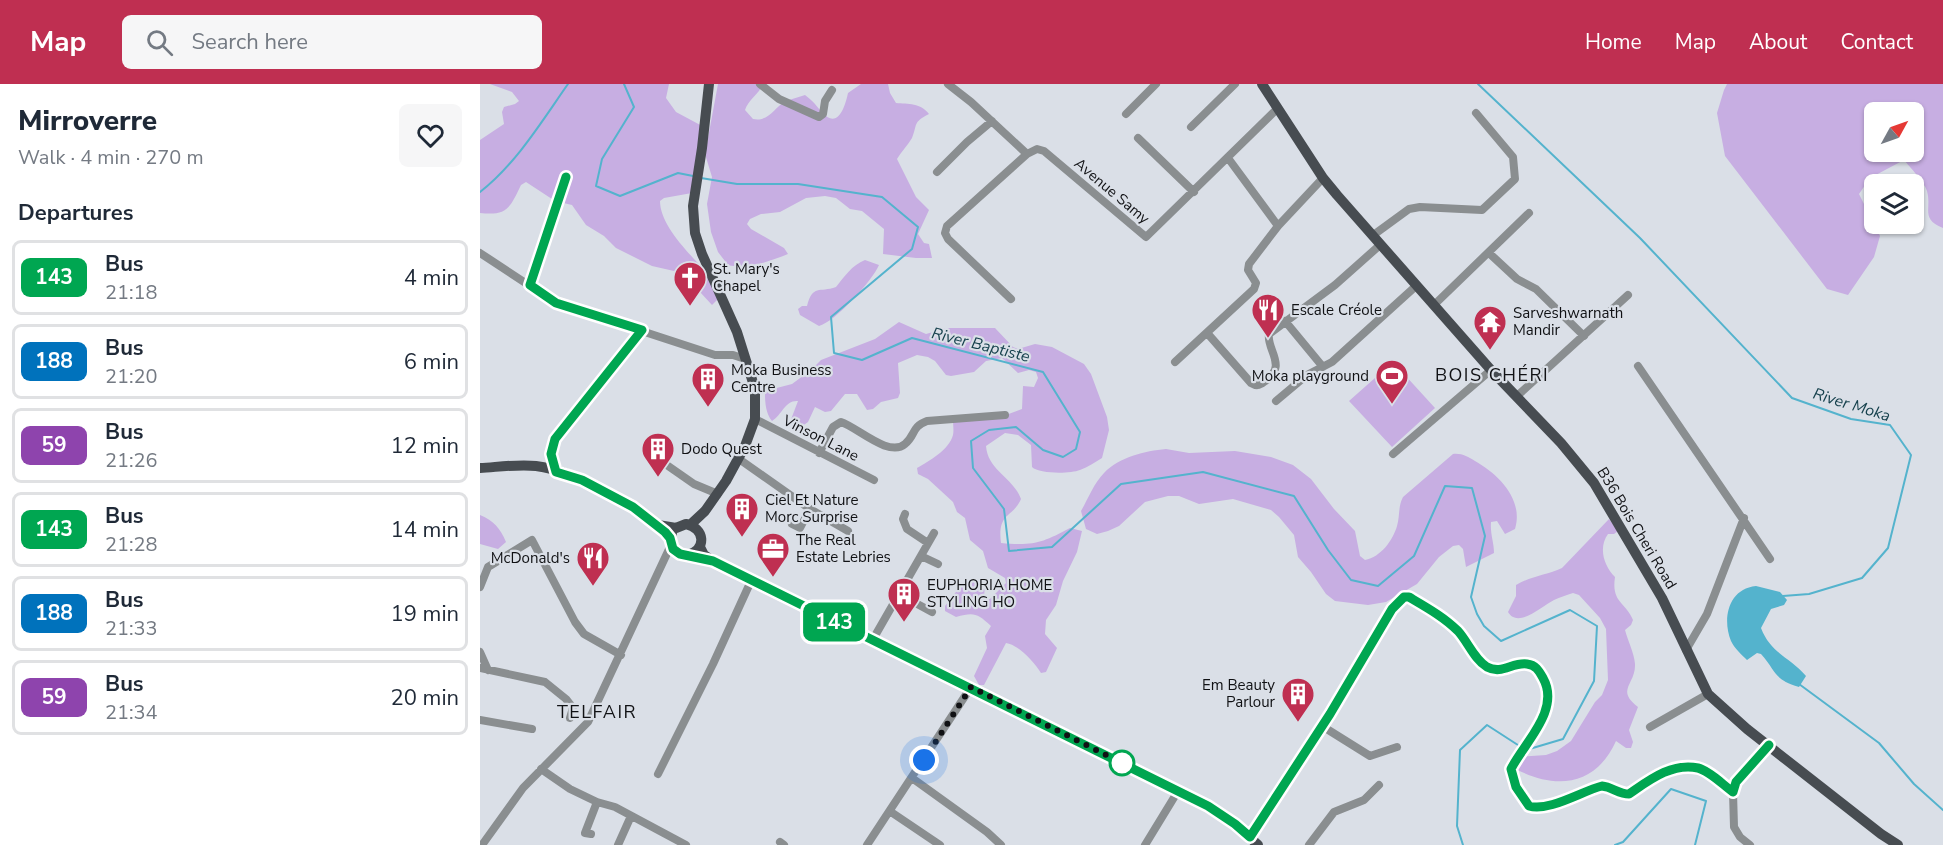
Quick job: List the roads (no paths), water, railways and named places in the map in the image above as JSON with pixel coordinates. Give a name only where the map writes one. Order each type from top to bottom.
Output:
[{"type":"main road","points":[[694,528],[739,459],[755,419],[755,389],[737,332],[695,233],[693,206],[710,84]]},
{"type":"main road","name":"B36 Bois Cheri Road","points":[[1262,84],[1323,178],[1416,286],[1491,370],[1561,443],[1594,483],[1662,598],[1708,694],[1769,745],[1898,845]]},
{"type":"main road","points":[[480,468],[534,466],[582,480],[605,491],[658,525],[688,555],[713,561]]},
{"type":"main road","points":[[673,541],[682,525],[694,528],[702,539],[697,551],[688,555]]},
{"type":"main road","points":[[700,547],[704,555],[751,581],[971,687],[1208,806],[1235,824],[1254,841]]},
{"type":"street","points":[[760,84],[779,99],[819,117],[823,114],[825,101],[832,90]]},
{"type":"street","points":[[948,84],[1027,154],[947,226],[945,233],[948,239],[1011,299]]},
{"type":"street","points":[[1125,114],[1156,84]]},
{"type":"street","points":[[1191,127],[1235,84]]},
{"type":"street","name":"Avenue Samy","points":[[1027,154],[1037,149],[1044,151],[1146,237],[1278,108]]},
{"type":"street","points":[[1372,236],[1409,209],[1420,207],[1482,210],[1515,180],[1513,157],[1476,113]]},
{"type":"street","points":[[937,172],[967,142],[992,122]]},
{"type":"street","points":[[1138,138],[1194,192]]},
{"type":"street","points":[[1228,158],[1278,226]]},
{"type":"street","points":[[530,285],[566,177]]},
{"type":"street","points":[[1175,362],[1208,334],[1254,289],[1256,283],[1248,270],[1248,264],[1278,226],[1323,178]]},
{"type":"street","points":[[1434,305],[1529,213]]},
{"type":"street","points":[[1208,334],[1241,374],[1256,386],[1262,384],[1273,372],[1276,359],[1268,336],[1335,285],[1380,245]]},
{"type":"street","points":[[480,253],[556,303],[718,354],[745,359]]},
{"type":"street","points":[[1489,253],[1517,279],[1536,289],[1584,336]]},
{"type":"street","points":[[1276,401],[1307,375],[1332,362],[1416,286]]},
{"type":"street","points":[[1517,396],[1628,295]]},
{"type":"street","points":[[1285,321],[1323,367]]},
{"type":"street","points":[[556,472],[551,454],[555,439],[642,330]]},
{"type":"street","points":[[1638,366],[1770,559]]},
{"type":"street","points":[[1393,454],[1491,370]]},
{"type":"street","points":[[819,453],[833,427],[841,422],[872,440],[898,447],[904,446],[918,425],[927,422],[1005,415]]},
{"type":"street","name":"Vinson Lane","points":[[755,419],[874,480]]},
{"type":"street","points":[[670,446],[661,457],[661,461],[694,484],[718,494]]},
{"type":"street","points":[[739,459],[848,531]]},
{"type":"street","points":[[792,524],[800,528],[810,508]]},
{"type":"street","points":[[905,514],[903,519],[907,529],[928,543]]},
{"type":"street","points":[[1686,650],[1707,614],[1744,518]]},
{"type":"street","points":[[872,641],[934,533]]},
{"type":"street","points":[[480,588],[484,568],[532,540],[575,622],[584,634],[621,655]]},
{"type":"street","points":[[482,845],[523,789],[588,722],[673,541]]},
{"type":"street","points":[[921,556],[938,564]]},
{"type":"street","points":[[658,774],[751,581]]},
{"type":"street","points":[[899,594],[932,612]]},
{"type":"street","points":[[1254,841],[1392,609],[1404,597],[1409,597],[1441,616],[1467,641],[1480,662],[1489,668],[1500,671],[1518,664],[1528,664],[1536,667],[1545,682],[1548,700],[1544,718],[1511,769],[1525,802],[1529,806],[1536,808],[1602,786],[1629,794],[1660,774],[1680,768],[1699,768],[1733,792]]},
{"type":"street","points":[[480,651],[484,669],[545,682],[566,699],[573,708],[570,718]]},
{"type":"street","points":[[867,845],[891,812],[971,687]]},
{"type":"street","points":[[1650,727],[1708,694]]},
{"type":"street","points":[[480,720],[532,729]]},
{"type":"street","points":[[1322,726],[1370,756],[1397,747]]},
{"type":"street","points":[[1750,845],[1740,837],[1734,826],[1733,792],[1736,782],[1769,745]]},
{"type":"street","points":[[541,769],[570,789],[597,802],[615,807],[686,845]]},
{"type":"street","points":[[912,778],[987,832],[1000,845]]},
{"type":"street","points":[[1309,845],[1334,812],[1364,800],[1379,785]]},
{"type":"street","points":[[1145,845],[1178,791]]},
{"type":"street","points":[[585,833],[597,802]]},
{"type":"street","points":[[891,812],[940,845]]},
{"type":"street","points":[[618,845],[631,816]]},
{"type":"water","points":[[1756,586],[1780,592],[1787,600],[1784,605],[1771,609],[1761,628],[1775,650],[1806,676],[1799,687],[1780,678],[1761,654],[1757,653],[1747,660],[1731,641],[1727,624],[1733,599],[1747,588]]},
{"type":"waterway","name":"River Baptiste","points":[[480,192],[517,155],[568,84]]},
{"type":"waterway","name":"River Baptiste","points":[[624,84],[634,107],[602,159],[596,186],[620,196],[678,173],[693,176]]},
{"type":"waterway","name":"River Moka","points":[[1478,84],[1640,238],[1792,398],[1851,419],[1890,425],[1911,455],[1888,548],[1862,578],[1809,594],[1783,596]]},
{"type":"waterway","name":"River Baptiste","points":[[701,178],[737,184],[798,184],[882,197],[918,227],[912,249],[831,317],[834,353],[862,360],[912,338],[1043,372],[1080,432],[1076,449],[1063,457],[1043,450],[1016,427],[989,430],[971,441],[973,468],[1004,509],[1009,551],[1052,547],[1121,484],[1203,472],[1294,496],[1328,550],[1351,580],[1378,586],[1414,556],[1445,486],[1472,488],[1485,536],[1471,597],[1484,626],[1501,641],[1570,610],[1597,626],[1594,681],[1563,739],[1526,750]]},
{"type":"waterway","name":"River Moka","points":[[1799,684],[1879,743],[1914,784],[1943,810]]},
{"type":"waterway","name":"River Baptiste","points":[[1463,845],[1457,826],[1460,750],[1487,725],[1521,747]]},
{"type":"waterway","name":"River Baptiste","points":[[1615,845],[1623,842],[1671,789],[1706,801],[1695,845]]},
{"type":"place","name":"St. Mary's Chapel","points":[[690,307]]},
{"type":"place","name":"Escale Créole","points":[[1268,339]]},
{"type":"place","name":"Sarveshwarnath Mandir","points":[[1490,351]]},
{"type":"place","name":"Moka playground","points":[[1392,405]]},
{"type":"place","name":"Moka Business Centre","points":[[708,408]]},
{"type":"place","name":"Dodo Quest","points":[[658,478]]},
{"type":"place","name":"Ciel Et Nature Morc Surprise","points":[[742,538]]},
{"type":"place","name":"The Real Estate Lebries","points":[[773,578]]},
{"type":"place","name":"McDonald's","points":[[593,587]]},
{"type":"place","name":"EUPHORIA HOME STYLING HO","points":[[904,623]]},
{"type":"place","name":"Em Beauty Parlour","points":[[1298,723]]},
{"type":"district","name":"BOIS CHÉRI","points":[[1492,375]]},
{"type":"district","name":"TELFAIR","points":[[597,712]]}]
